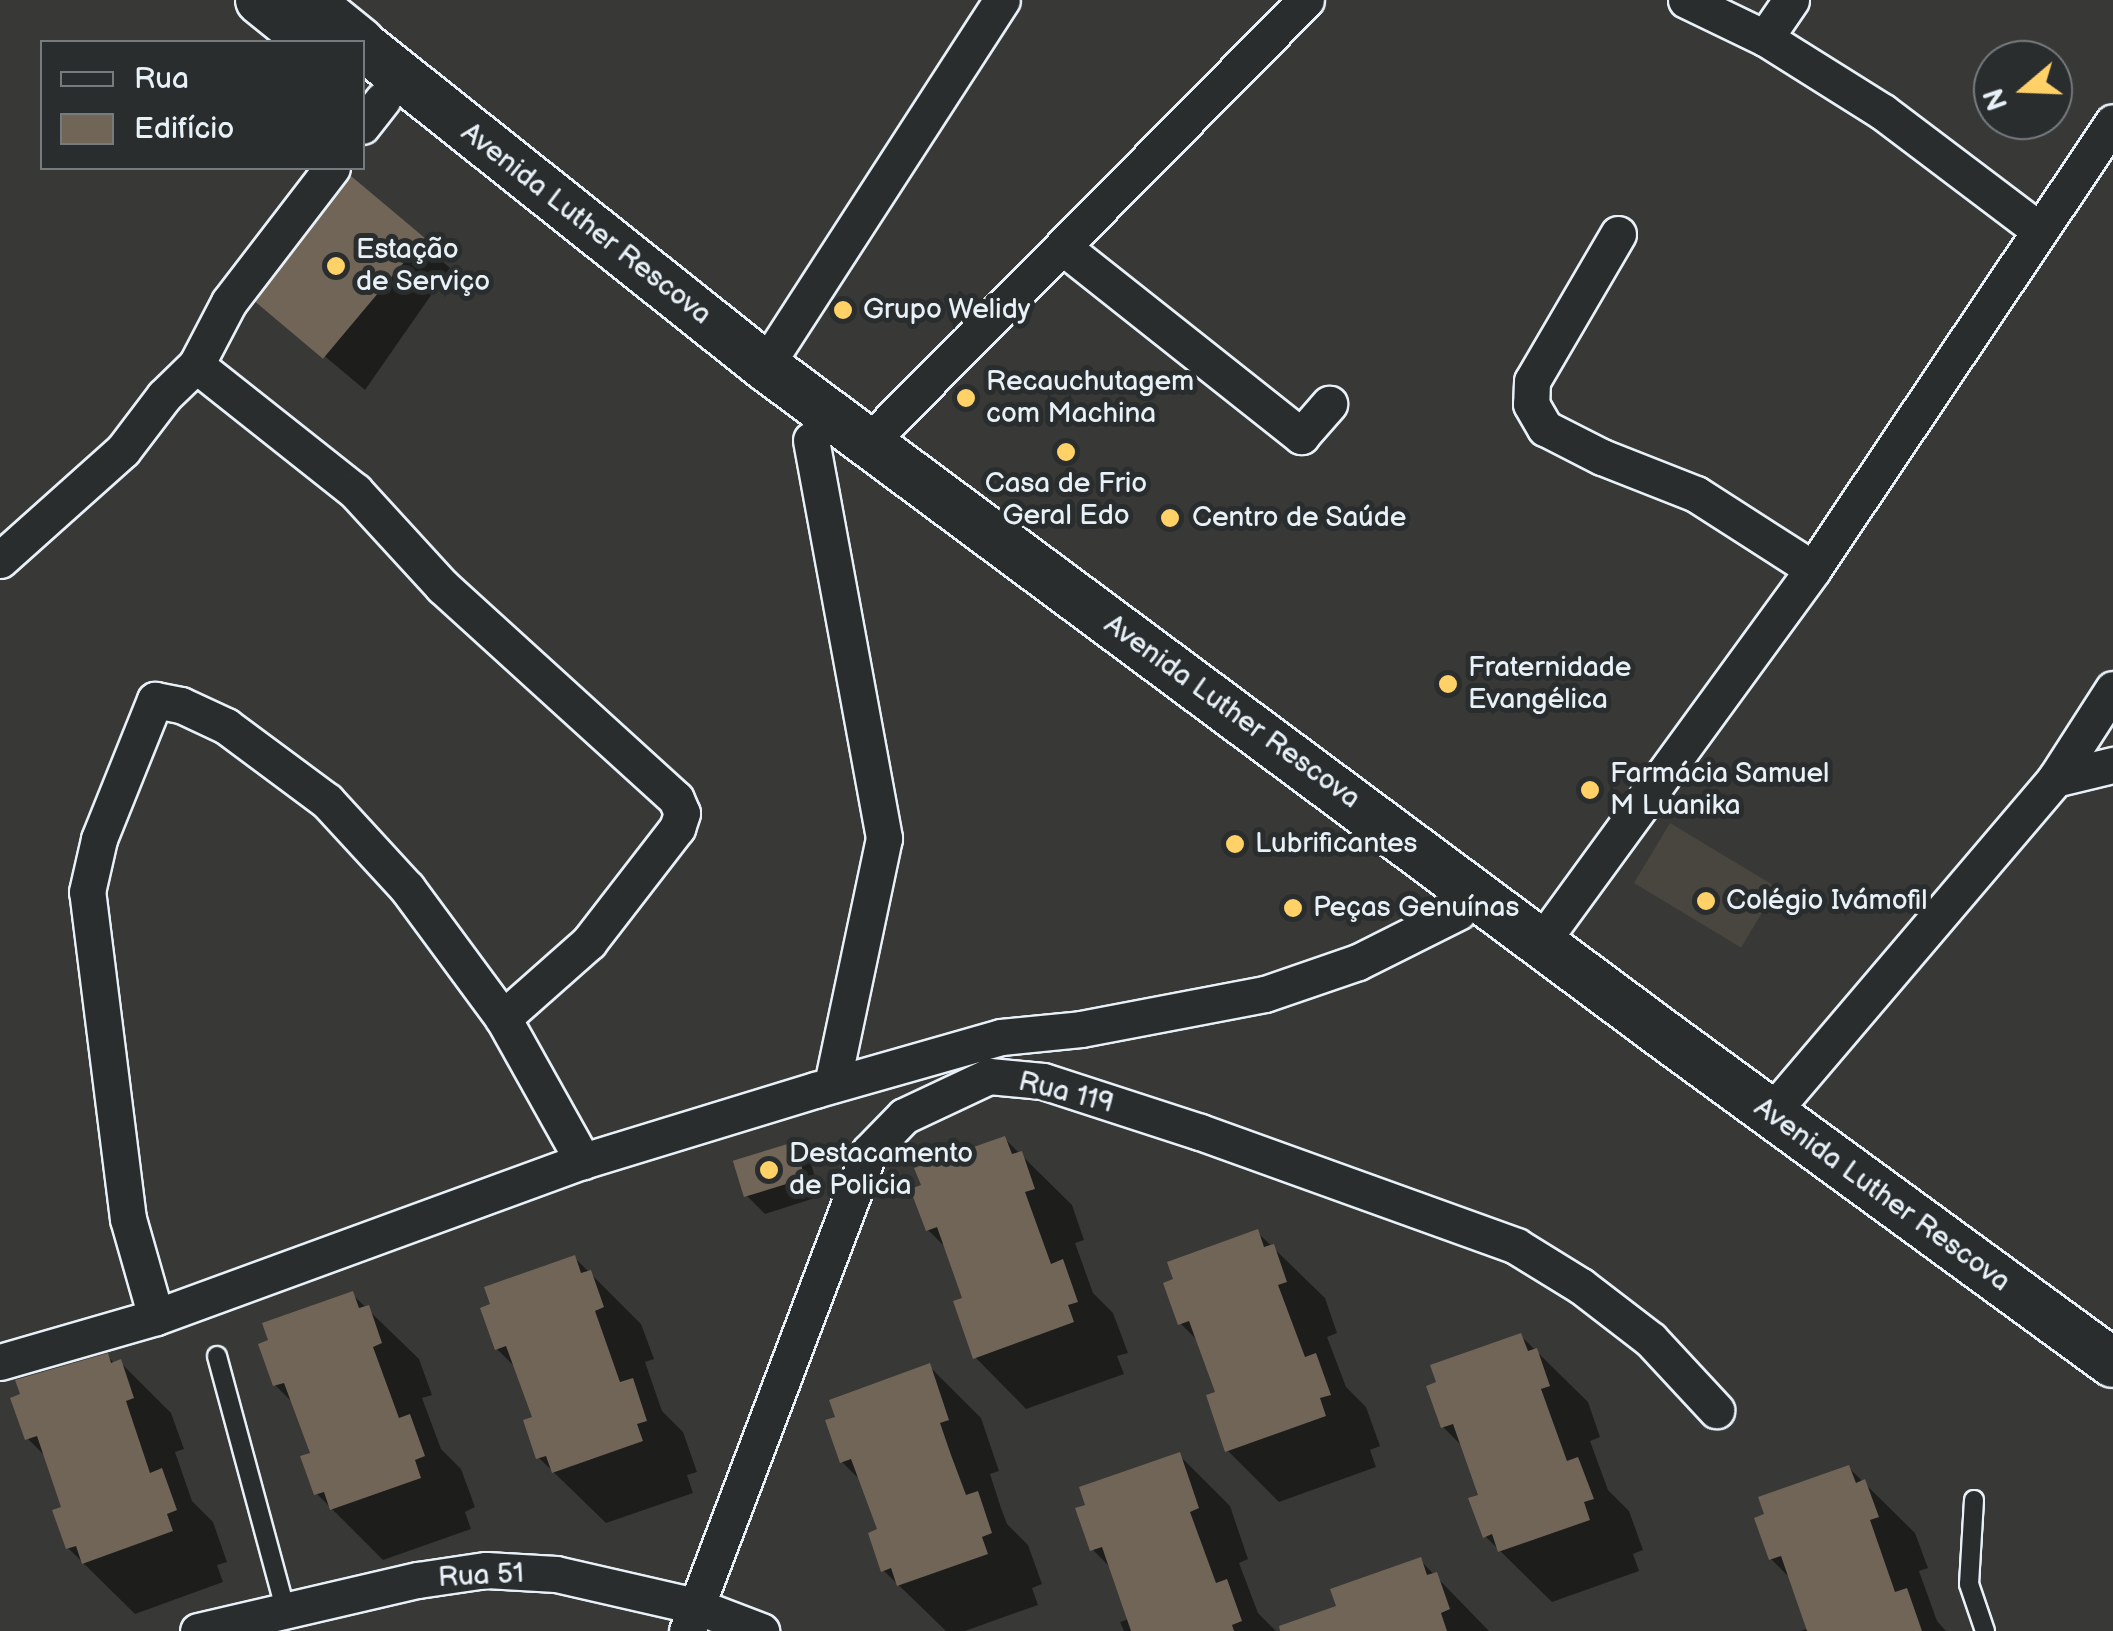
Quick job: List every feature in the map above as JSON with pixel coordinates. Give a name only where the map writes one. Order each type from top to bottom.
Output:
[{"type":"main road","points":[[260,0],[310,40]]},
{"type":"main road","name":"Avenida Luther Rescova","points":[[308,0],[356,40]]},
{"type":"main road","name":"Avenida Luther Rescova","points":[[365,47],[765,366],[1770,1114],[2113,1363]]},
{"type":"main road","name":"Avenida Luther Rescova","points":[[369,103],[811,440],[1458,912],[2113,1400]]},
{"type":"street","points":[[765,366],[1002,0]]},
{"type":"street","points":[[868,443],[1306,0]]},
{"type":"street","points":[[1686,0],[1765,38],[1884,112],[2039,230]]},
{"type":"street","points":[[1765,38],[1792,0]]},
{"type":"street","points":[[1542,941],[1812,569],[2113,122]]},
{"type":"street","points":[[0,560],[124,450],[164,396],[196,365],[229,302],[330,170]]},
{"type":"street","points":[[1618,234],[1532,381],[1531,404],[1545,428],[1602,457],[1696,494],[1812,569]]},
{"type":"street","points":[[1064,248],[1301,436],[1329,404]]},
{"type":"street","points":[[196,365],[355,492],[442,586],[676,798],[682,813],[678,828],[589,942],[503,1018]]},
{"type":"street","points":[[811,440],[884,838],[832,1085]]},
{"type":"street","points":[[1770,1114],[2055,779],[2113,689]]},
{"type":"street","points":[[156,1317],[128,1220],[86,892],[112,803],[154,700],[181,705],[226,726],[327,801],[407,888],[503,1018],[583,1160]]},
{"type":"street","points":[[2055,779],[2113,765]]},
{"type":"street","points":[[0,1362],[156,1317],[583,1160],[832,1085],[1001,1037],[1081,1029],[1265,994],[1358,962],[1458,912]]},
{"type":"street","name":"Rua 119","points":[[692,1619],[869,1152],[904,1116],[945,1093],[990,1076],[1043,1082],[1183,1126],[1516,1246],[1581,1286],[1651,1340],[1716,1410]]},
{"type":"street","name":"Rua 51","points":[[198,1631],[486,1570],[556,1574],[692,1619],[761,1631]]},
{"type":"lane","points":[[217,1356],[286,1611]]},
{"type":"lane","points":[[1974,1500],[1969,1584],[1985,1631]]},
{"type":"shaded area","points":[[1670,823],[1777,887],[1741,947],[1634,883]]},
{"type":"building","name":"Estação de Serviço","points":[[351,176],[425,238],[323,359],[249,297]]},
{"type":"building","points":[[1005,1136],[1012,1154],[1022,1151],[1035,1189],[1025,1192],[1051,1264],[1063,1259],[1078,1302],[1068,1305],[1074,1322],[973,1359],[953,1301],[962,1298],[937,1227],[926,1231],[910,1189],[921,1185],[914,1168]]},
{"type":"building","name":"Destacamento de Policia","points":[[794,1142],[805,1178],[744,1197],[733,1161]]},
{"type":"building","points":[[1258,1229],[1264,1247],[1274,1244],[1287,1282],[1278,1285],[1305,1357],[1316,1353],[1331,1395],[1320,1398],[1326,1416],[1225,1452],[1206,1395],[1215,1392],[1189,1321],[1178,1325],[1163,1283],[1173,1279],[1167,1262]]},
{"type":"building","points":[[575,1255],[581,1273],[591,1270],[604,1307],[595,1311],[620,1382],[633,1378],[647,1421],[637,1424],[643,1441],[552,1473],[546,1456],[536,1459],[523,1420],[532,1417],[506,1346],[495,1350],[480,1308],[490,1304],[484,1287]]},
{"type":"building","points":[[353,1291],[359,1308],[369,1305],[382,1343],[373,1347],[399,1418],[410,1414],[425,1456],[415,1460],[421,1478],[330,1510],[324,1492],[314,1495],[300,1456],[310,1453],[284,1383],[273,1386],[258,1344],[268,1340],[262,1323]]},
{"type":"building","points":[[1521,1333],[1528,1351],[1537,1348],[1550,1386],[1541,1389],[1567,1461],[1578,1457],[1594,1499],[1584,1502],[1590,1520],[1498,1552],[1492,1534],[1483,1538],[1468,1498],[1478,1495],[1453,1424],[1441,1428],[1426,1386],[1436,1382],[1430,1365]]},
{"type":"building","points":[[108,1353],[111,1363],[121,1359],[134,1398],[126,1401],[150,1473],[162,1468],[177,1510],[167,1514],[173,1531],[82,1564],[76,1546],[66,1549],[52,1510],[61,1507],[37,1436],[25,1440],[10,1398],[20,1394],[15,1380]]},
{"type":"building","points":[[930,1363],[949,1420],[940,1423],[951,1455],[966,1495],[978,1491],[992,1533],[982,1537],[988,1554],[897,1586],[891,1568],[881,1572],[868,1533],[877,1529],[851,1459],[840,1463],[825,1420],[835,1417],[829,1400]]},
{"type":"building","points":[[1180,1452],[1199,1508],[1190,1512],[1216,1583],[1227,1579],[1242,1621],[1232,1625],[1234,1631],[1131,1631],[1102,1547],[1090,1551],[1075,1508],[1085,1505],[1079,1487]]},
{"type":"building","points":[[1849,1465],[1856,1483],[1865,1479],[1879,1517],[1870,1520],[1895,1592],[1907,1588],[1922,1631],[1807,1631],[1781,1556],[1769,1560],[1754,1518],[1764,1514],[1758,1497]]},
{"type":"building","points":[[1421,1557],[1427,1575],[1437,1572],[1450,1609],[1441,1613],[1447,1631],[1280,1631],[1279,1626],[1336,1606],[1330,1589]]},
{"type":"place","name":"Estação de Serviço","points":[[336,266]]},
{"type":"place","name":"Grupo Welidy","points":[[843,310]]},
{"type":"place","name":"Recauchutagem com Machina","points":[[966,398]]},
{"type":"place","name":"Casa de Frio Geral Edo","points":[[1066,452]]},
{"type":"place","name":"Centro de Saúde","points":[[1170,518]]},
{"type":"place","name":"Fraternidade Evangélica","points":[[1448,684]]},
{"type":"place","name":"Farmácia Samuel M Luanika","points":[[1590,790]]},
{"type":"place","name":"Lubrificantes","points":[[1235,844]]},
{"type":"place","name":"Colégio Ivámofil","points":[[1706,901]]},
{"type":"place","name":"Peças Genuínas","points":[[1293,908]]},
{"type":"place","name":"Destacamento de Policia","points":[[769,1170]]}]
